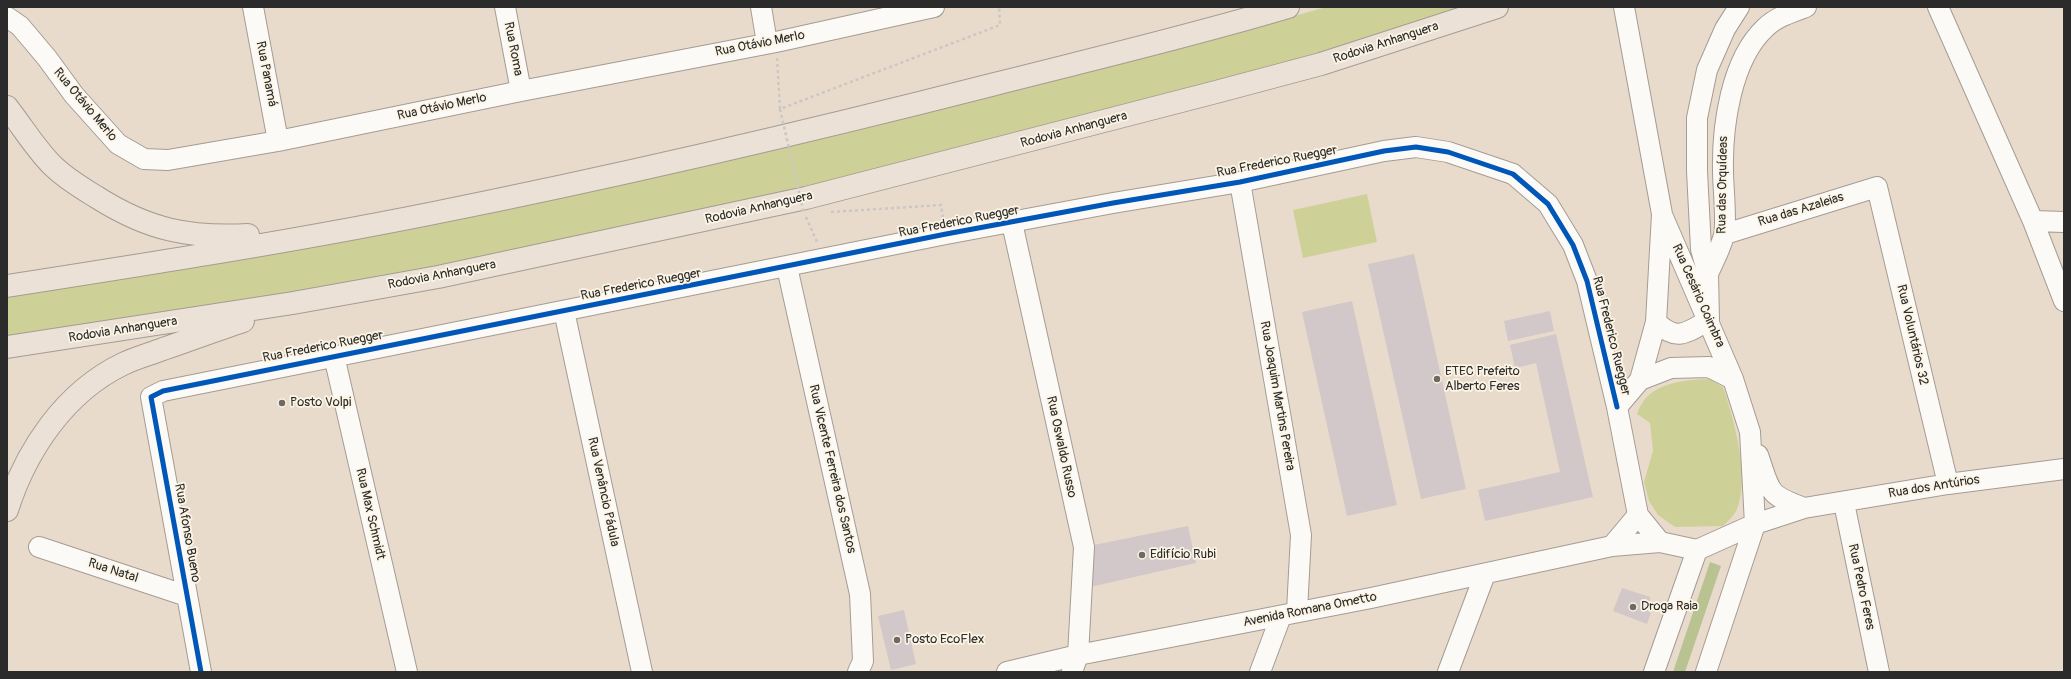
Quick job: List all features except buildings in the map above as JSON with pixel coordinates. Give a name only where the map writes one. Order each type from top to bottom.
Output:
[{"type":"highway","points":[[7,286],[133,266],[428,214],[675,161],[851,121],[1201,32],[1288,7]]},
{"type":"highway","name":"Rodovia Anhanguera","points":[[7,347],[293,303],[438,277],[814,196],[1320,64],[1497,7]]},
{"type":"highway","points":[[7,107],[51,164],[73,183],[136,220],[172,231],[213,236],[276,234],[428,214]]},
{"type":"highway","points":[[7,510],[12,492],[32,450],[54,419],[90,384],[122,364],[293,303]]},
{"type":"street","name":"Rua Panamá","points":[[253,7],[278,141]]},
{"type":"street","name":"Rua Roma","points":[[505,7],[521,91]]},
{"type":"street","points":[[761,7],[772,42]]},
{"type":"street","name":"Rua Otávio Merlo","points":[[7,17],[20,26],[47,58],[74,95],[118,144],[144,159],[168,160],[278,141],[521,91],[772,42],[934,7]]},
{"type":"street","points":[[1617,407],[1640,380],[1656,322],[1662,214],[1624,7]]},
{"type":"street","name":"Rua das Orquídeas","points":[[1709,320],[1708,274],[1701,249],[1697,171],[1697,118],[1708,70],[1725,29],[1739,7]]},
{"type":"street","name":"Rua das Orquídeas","points":[[1708,274],[1724,234],[1722,153],[1724,125],[1733,84],[1750,47],[1765,27],[1785,15],[1806,7]]},
{"type":"street","points":[[1938,7],[2033,221],[2064,301]]},
{"type":"street","name":"Rua Frederico Ruegger","points":[[151,397],[163,391],[946,234],[1012,223],[1113,203],[1240,182],[1384,151],[1416,147],[1448,152],[1513,174],[1548,204],[1573,245],[1587,281],[1617,407],[1638,515]]},
{"type":"street","name":"Rua Joaquim Martins Pereira","points":[[1240,182],[1301,535],[1289,614],[1260,672]]},
{"type":"street","name":"Rua das Azaleias","points":[[1724,234],[1876,187]]},
{"type":"street","name":"Rua Voluntários 32","points":[[1876,187],[1948,484]]},
{"type":"street","name":"Rua Cesário Coimbra","points":[[1662,214],[1709,320],[1733,379],[1750,432]]},
{"type":"street","points":[[2033,221],[2064,222]]},
{"type":"street","name":"Rua Oswaldo Russo","points":[[1012,223],[1084,547],[1075,664]]},
{"type":"street","name":"Rua Vicente Ferreira dos Santos","points":[[787,267],[860,594],[863,661],[858,672]]},
{"type":"street","name":"Rua Venâncio Pádula","points":[[564,311],[642,672]]},
{"type":"street","points":[[1656,322],[1666,331],[1675,335],[1688,332],[1709,320]]},
{"type":"street","name":"Rua Max Schmidt","points":[[334,356],[407,672]]},
{"type":"street","points":[[1640,380],[1671,368],[1709,367],[1733,379]]},
{"type":"street","name":"Rua Afonso Bueno","points":[[151,397],[202,672]]},
{"type":"street","points":[[1706,672],[1755,524],[1750,432]]},
{"type":"street","name":"Rua dos Antúrios","points":[[1750,432],[1770,491],[1780,499],[1804,508]]},
{"type":"street","name":"Rua dos Antúrios","points":[[1697,550],[1755,524],[1804,508],[1948,484],[2064,469]]},
{"type":"street","name":"Rua Pedro Feres","points":[[1844,502],[1879,672]]},
{"type":"street","points":[[1612,546],[1638,515],[1660,542]]},
{"type":"street","name":"Avenida Romana Ometto","points":[[1007,672],[1075,664],[1289,614],[1485,574],[1612,546],[1660,542],[1697,550]]},
{"type":"street","name":"Rua Natal","points":[[39,547],[187,596]]},
{"type":"street","points":[[1654,672],[1697,550]]},
{"type":"street","points":[[1448,672],[1485,574]]},
{"type":"path","points":[[780,109],[1000,25],[999,7]]},
{"type":"path","points":[[772,42],[780,109],[804,214],[826,259]]},
{"type":"path","points":[[827,212],[940,205],[946,234]]},
{"type":"path","points":[[804,214],[811,213]]},
{"type":"green space","points":[[1326,7],[1466,7],[1327,53],[846,178],[575,239],[430,267],[314,289],[7,339],[7,295],[557,197],[840,135],[1182,48]]},
{"type":"green space","points":[[1367,194],[1377,242],[1303,258],[1293,210]]},
{"type":"green space","points":[[1709,379],[1723,387],[1732,415],[1741,465],[1741,496],[1736,512],[1723,526],[1675,527],[1658,515],[1649,501],[1644,482],[1653,451],[1650,423],[1637,414],[1642,404],[1649,396],[1666,385],[1677,382]]},
{"type":"green space","points":[[1710,562],[1721,566],[1685,672],[1673,672]]},
{"type":"cycle path","points":[[201,672],[151,397],[163,391],[946,234],[1113,203],[1240,182],[1384,151],[1416,147],[1448,152],[1513,174],[1548,204],[1573,245],[1587,281],[1617,407]]},
{"type":"place","name":"ETEC Prefeito Alberto Feres","points":[[1437,379]]},
{"type":"place","name":"Posto Volpi","points":[[282,403]]},
{"type":"place","name":"Edifício Rubi","points":[[1142,555]]},
{"type":"place","name":"Droga Raia","points":[[1633,607]]},
{"type":"place","name":"Posto EcoFlex","points":[[897,640]]}]
